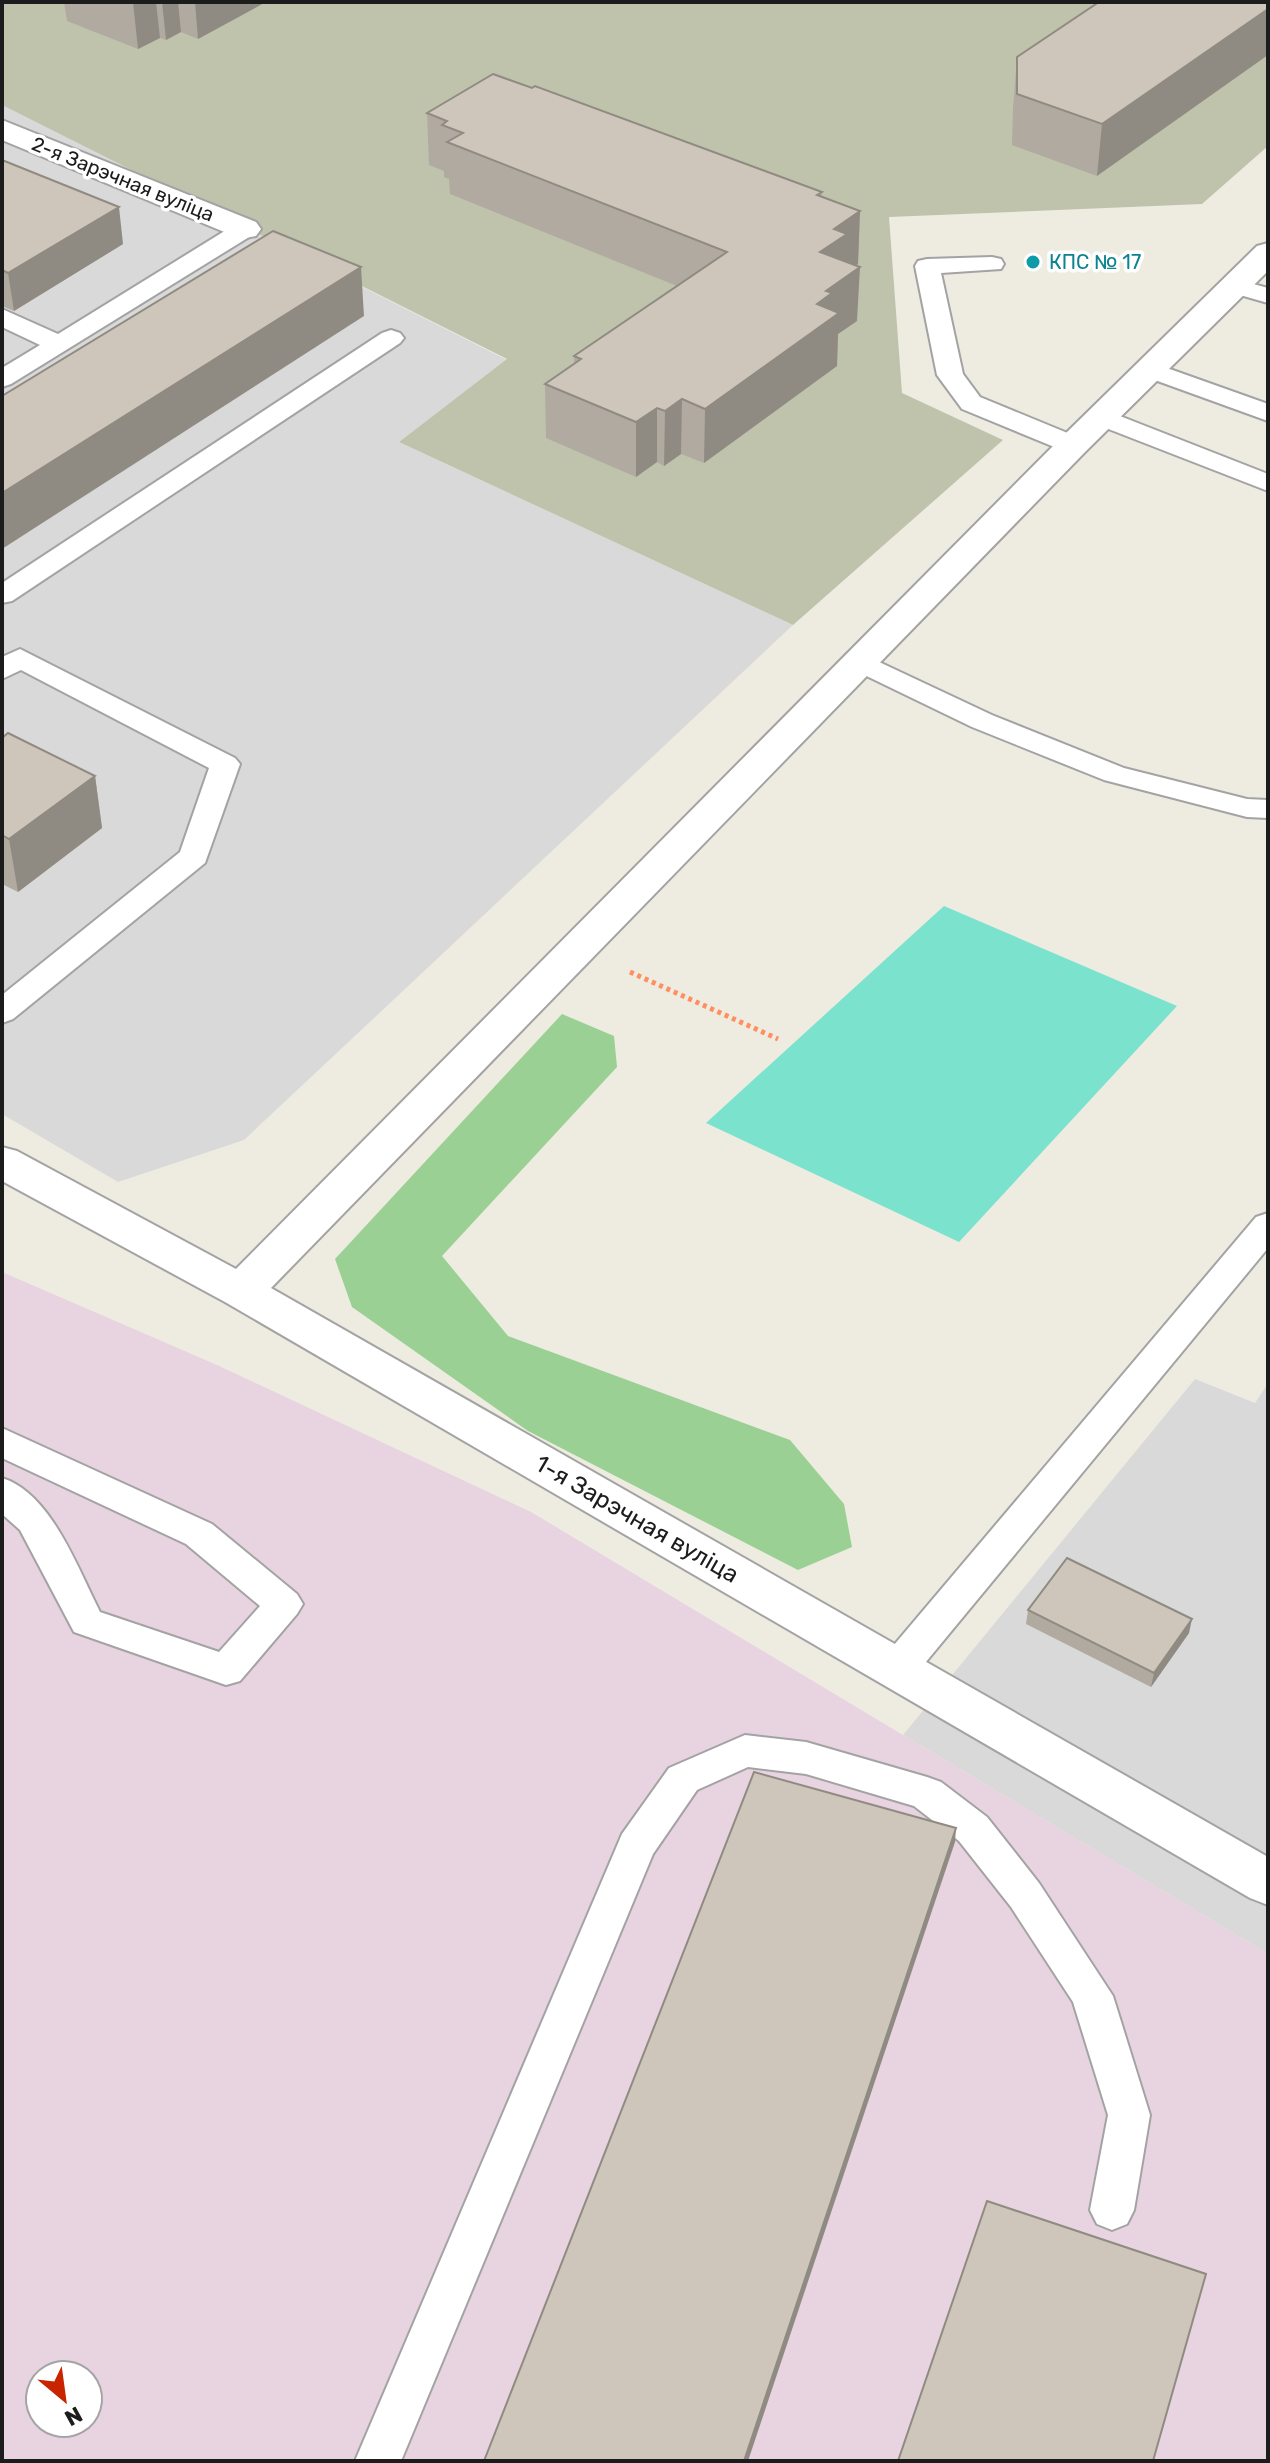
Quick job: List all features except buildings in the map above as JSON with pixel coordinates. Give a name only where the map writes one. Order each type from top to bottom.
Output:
[{"type":"street","name":"2-я Зарэчная вуліца","points":[[2,129],[245,229]]},
{"type":"street","points":[[241,1291],[1073,445],[1268,253]]},
{"type":"street","name":"1-я Зарэчная вуліца","points":[[2,1162],[241,1291],[1268,1883]]},
{"type":"lane","points":[[2,379],[245,229]]},
{"type":"lane","points":[[992,264],[927,266],[950,375],[971,403],[1073,445]]},
{"type":"lane","points":[[1235,286],[1268,296]]},
{"type":"lane","points":[[2,317],[59,344]]},
{"type":"lane","points":[[2,595],[391,338]]},
{"type":"lane","points":[[1150,370],[1268,413]]},
{"type":"lane","points":[[1102,417],[1268,483]]},
{"type":"lane","points":[[2,670],[20,658],[225,764],[194,856],[2,1012]]},
{"type":"lane","points":[[860,662],[982,721],[1114,774],[1247,808],[1268,809]]},
{"type":"lane","points":[[897,1669],[1268,1225]]},
{"type":"lane","points":[[2,1442],[199,1534],[284,1604],[226,1670],[87,1622],[33,1520],[2,1492]]},
{"type":"lane","points":[[378,2461],[636,1846],[683,1779],[745,1751],[806,1758],[927,1793],[973,1829],[1025,1895],[1092,1996],[1129,2115],[1112,2210]]},
{"type":"path","points":[[578,949],[778,1039]]},
{"type":"shaded area","points":[[2,2],[1268,2],[1268,146],[1202,204],[889,217],[902,393],[1003,440],[793,625],[399,442],[507,359],[2,105]]},
{"type":"shaded area","points":[[2,105],[507,360],[399,442],[793,625],[244,1140],[118,1182],[2,1114]]},
{"type":"shaded area","points":[[944,906],[1177,1006],[959,1242],[706,1123]]},
{"type":"shaded area","points":[[2,1272],[217,1365],[531,1512],[1268,1954],[1268,2461],[2,2461]]},
{"type":"shaded area","points":[[1195,1379],[1255,1403],[1268,1383],[1268,1954],[903,1735]]},
{"type":"green space","points":[[562,1014],[614,1036],[617,1067],[442,1256],[508,1336],[790,1440],[844,1504],[852,1547],[798,1570],[528,1431],[352,1307],[335,1259]]},
{"type":"place","name":"КПС № 17","points":[[1033,262]]}]
